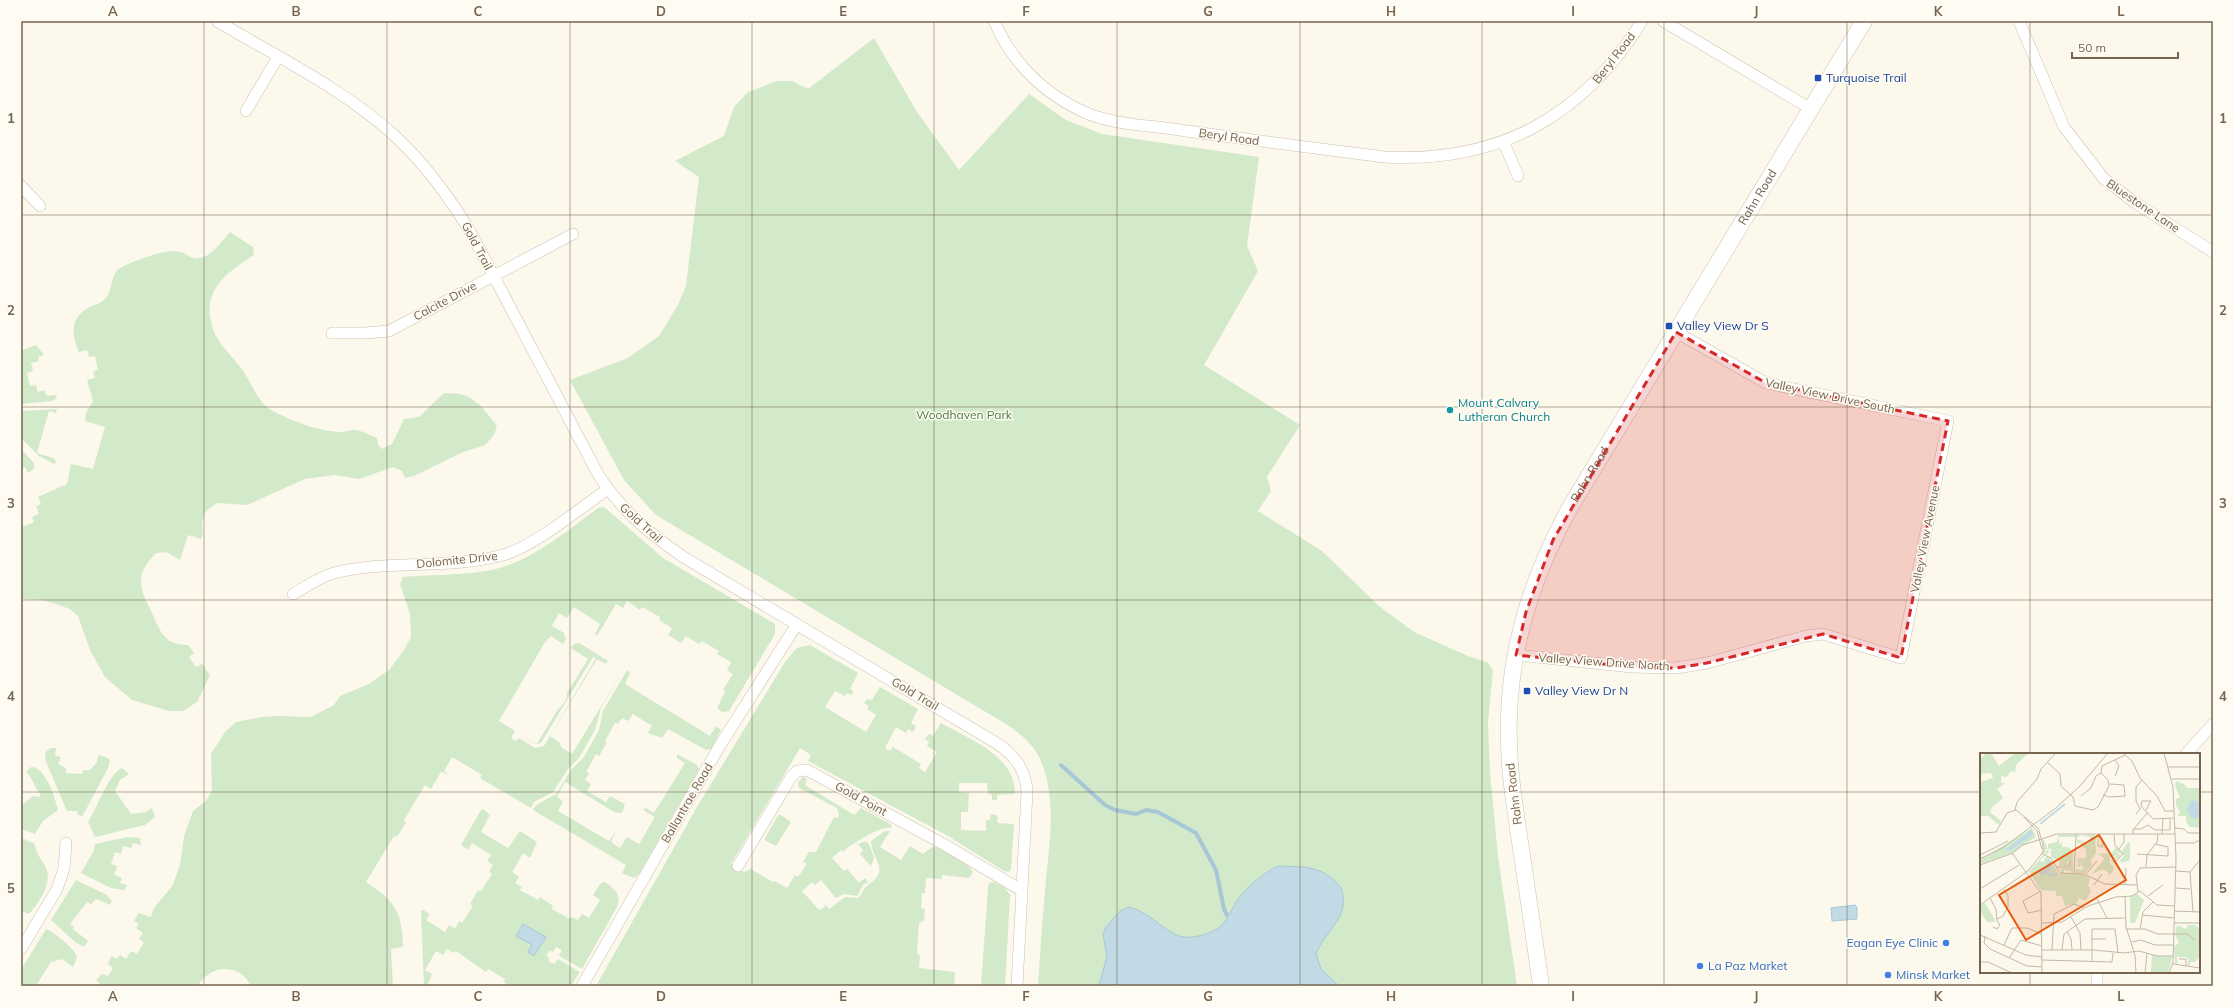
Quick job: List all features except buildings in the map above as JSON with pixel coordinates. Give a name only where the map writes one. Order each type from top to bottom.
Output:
[{"type":"street","name":"Gold Trail","points":[[217,21],[278,56],[367,113],[413,154],[453,204],[493,276],[588,457],[608,489],[629,514],[655,538],[998,744],[1013,756],[1022,769],[1027,784],[1017,986]]},
{"type":"street","name":"Beryl Road","points":[[994,21],[1019,63],[1042,86],[1066,103],[1084,112],[1105,119],[1384,157],[1409,158],[1449,155],[1477,150],[1503,141],[1546,121],[1581,96],[1608,69],[1642,21]]},
{"type":"street","points":[[1663,21],[1811,109]]},
{"type":"street","name":"Rahn Road","points":[[1541,986],[1511,777],[1509,717],[1516,655],[1521,627],[1535,584],[1556,534],[1583,486],[1864,21]]},
{"type":"street","name":"Bluestone Lane","points":[[2019,21],[2064,127],[2104,179],[2134,202],[2213,252]]},
{"type":"street","points":[[246,111],[278,56]]},
{"type":"street","points":[[1503,141],[1518,176]]},
{"type":"street","points":[[21,186],[40,206]]},
{"type":"street","name":"Calcite Drive","points":[[332,333],[365,334],[389,331],[573,234]]},
{"type":"street","name":"Valley View Drive South","points":[[1676,332],[1766,384],[1948,421]]},
{"type":"street","name":"Valley View Avenue","points":[[1901,658],[1948,421]]},
{"type":"street","name":"Dolomite Drive","points":[[293,594],[334,573],[367,568],[488,558],[511,553],[529,544],[608,489]]},
{"type":"street","name":"Ballantrae Road","points":[[582,986],[720,747],[797,624]]},
{"type":"street","name":"Valley View Drive North","points":[[1516,655],[1625,666],[1676,668],[1707,663],[1806,636],[1824,634],[1901,658]]},
{"type":"street","points":[[2187,753],[2213,724]]},
{"type":"street","name":"Gold Point","points":[[738,866],[791,776],[797,771],[807,770],[945,844],[1021,890]]},
{"type":"street","points":[[21,949],[57,889],[64,869],[66,843]]},
{"type":"street","points":[[2097,973],[2097,986]]},
{"type":"highlighted area","points":[[1676,332],[1766,383],[1948,421],[1901,658],[1823,634],[1707,663],[1676,668],[1632,667],[1516,655],[1526,612],[1553,540]]},
{"type":"green space","name":"Woodhaven Park","points":[[874,38],[917,112],[959,170],[1029,94],[1066,120],[1102,134],[1259,157],[1247,246],[1258,271],[1204,365],[1300,425],[1267,477],[1271,491],[1258,511],[1322,551],[1380,607],[1414,632],[1468,656],[1487,662],[1493,670],[1488,721],[1490,772],[1498,857],[1517,986],[1038,986],[1051,824],[1049,790],[1045,773],[1039,757],[1033,747],[1006,724],[656,515],[624,480],[570,380],[628,358],[659,336],[678,305],[686,286],[699,177],[675,161],[724,136],[734,107],[748,92],[777,81],[792,81],[808,89]]},
{"type":"green space","points":[[230,232],[253,247],[254,255],[225,276],[218,284],[210,304],[210,316],[215,335],[239,366],[262,402],[267,407],[302,424],[317,428],[341,432],[357,430],[363,432],[377,438],[378,445],[382,449],[392,444],[404,419],[419,417],[444,393],[454,393],[469,397],[481,406],[497,426],[494,435],[485,445],[463,452],[414,476],[405,478],[402,471],[393,467],[359,479],[335,475],[305,479],[247,505],[217,503],[206,511],[202,523],[203,532],[201,539],[188,535],[180,560],[166,552],[156,553],[146,565],[141,576],[142,589],[146,601],[164,636],[174,643],[188,645],[194,653],[189,657],[196,667],[202,664],[210,675],[197,702],[183,711],[169,711],[132,700],[105,677],[90,650],[78,616],[70,609],[42,600],[21,599],[21,523],[23,527],[34,522],[32,517],[39,514],[36,506],[41,504],[38,497],[67,484],[71,464],[93,469],[105,427],[85,421],[86,413],[93,401],[87,380],[95,378],[93,371],[98,370],[95,356],[89,357],[87,350],[79,352],[76,346],[74,339],[74,327],[78,317],[82,312],[101,303],[107,297],[115,274],[122,267],[159,253],[175,251],[195,258],[204,257],[216,248]]},
{"type":"green space","points":[[36,345],[44,355],[38,357],[39,361],[31,363],[33,371],[27,373],[30,386],[36,385],[38,392],[44,390],[47,396],[56,395],[57,398],[52,401],[21,404],[21,351]]},
{"type":"green space","points":[[57,409],[56,413],[49,411],[37,453],[53,458],[57,462],[54,464],[39,456],[21,438],[21,411]]},
{"type":"green space","points":[[21,449],[33,462],[35,468],[28,473],[25,467],[21,468]]},
{"type":"green space","points":[[604,507],[663,558],[775,624],[775,634],[729,711],[722,712],[717,708],[725,692],[723,690],[733,674],[727,670],[731,662],[717,654],[719,651],[702,641],[699,644],[686,636],[681,643],[668,635],[672,628],[659,620],[660,617],[642,607],[640,610],[627,601],[623,608],[616,604],[597,636],[595,634],[600,624],[574,607],[567,618],[559,613],[552,626],[564,633],[566,640],[563,644],[551,636],[545,642],[499,721],[515,731],[511,738],[516,741],[519,738],[535,748],[544,746],[596,658],[593,657],[541,743],[537,744],[558,709],[562,706],[567,693],[588,659],[571,648],[574,644],[579,643],[608,661],[606,664],[597,659],[550,736],[560,743],[561,747],[572,754],[624,669],[601,708],[595,730],[579,758],[568,769],[553,792],[534,802],[531,808],[480,778],[482,775],[452,757],[444,771],[449,775],[441,772],[431,789],[425,785],[404,820],[406,822],[397,837],[394,836],[366,882],[390,901],[395,908],[401,924],[403,947],[391,949],[393,986],[251,986],[246,978],[240,973],[225,969],[210,973],[198,986],[103,986],[96,980],[102,974],[108,976],[113,968],[108,964],[111,956],[117,959],[120,955],[126,959],[131,951],[137,954],[144,942],[139,939],[143,933],[136,928],[139,924],[134,921],[139,913],[151,917],[154,908],[173,885],[180,865],[184,836],[193,811],[206,801],[212,790],[211,754],[225,732],[236,722],[262,717],[311,717],[334,705],[340,696],[369,684],[389,670],[404,650],[411,637],[410,614],[400,584],[403,577],[480,572],[497,569],[512,564],[543,548],[598,508]]},
{"type":"green space","points":[[810,645],[858,673],[850,689],[853,691],[852,695],[847,693],[845,696],[835,691],[825,707],[866,732],[876,715],[867,709],[869,706],[864,703],[867,699],[872,700],[880,687],[918,709],[911,723],[916,726],[913,732],[908,729],[906,733],[896,727],[885,748],[890,751],[893,747],[921,764],[919,768],[925,772],[937,752],[927,746],[929,742],[925,739],[929,734],[933,736],[941,723],[989,750],[1008,769],[1013,780],[1015,794],[997,795],[997,800],[992,800],[992,795],[988,794],[987,783],[959,783],[959,792],[969,793],[968,812],[961,812],[961,830],[986,831],[986,820],[990,820],[991,814],[997,815],[998,823],[1014,824],[1011,869],[1009,872],[1004,871],[948,836],[808,761],[811,755],[800,748],[731,864],[744,872],[751,869],[773,882],[774,881],[787,888],[795,875],[798,877],[807,864],[803,862],[809,852],[816,852],[834,817],[837,818],[839,815],[837,808],[799,788],[798,782],[804,776],[807,779],[805,785],[854,815],[861,808],[892,825],[891,828],[886,828],[866,836],[843,852],[841,850],[832,858],[844,871],[847,869],[859,883],[865,878],[868,882],[863,885],[857,896],[844,894],[836,898],[821,880],[815,885],[812,882],[802,891],[819,910],[825,907],[825,904],[829,909],[845,897],[858,898],[866,887],[874,880],[880,869],[871,841],[885,831],[890,831],[880,847],[901,860],[910,846],[923,854],[932,847],[948,852],[961,860],[973,872],[969,878],[942,875],[942,879],[926,878],[925,893],[922,893],[921,908],[925,909],[924,921],[919,923],[917,954],[920,955],[919,968],[955,972],[954,986],[596,986],[697,807],[785,662],[797,648]]},
{"type":"green space","points":[[627,670],[630,673],[625,684],[710,736],[716,726],[721,730],[711,749],[706,750],[668,729],[662,738],[648,733],[652,726],[633,714],[628,721],[622,718],[618,724],[615,723],[599,756],[596,754],[586,772],[589,773],[585,780],[591,784],[587,791],[606,802],[610,796],[625,804],[621,813],[614,812],[565,782],[557,796],[563,802],[558,811],[609,841],[616,831],[611,842],[620,848],[627,837],[639,844],[655,817],[643,810],[646,808],[654,813],[685,763],[677,758],[677,754],[697,765],[699,769],[697,773],[639,874],[634,878],[622,873],[626,865],[533,810],[536,805],[556,794],[571,770],[584,757],[599,730],[603,711]]},
{"type":"green space","points":[[51,748],[56,748],[55,756],[61,757],[58,764],[66,768],[66,773],[82,774],[83,770],[90,770],[97,762],[98,755],[106,757],[110,760],[108,768],[82,817],[77,814],[78,811],[67,811],[45,759],[46,751]]},
{"type":"green space","points":[[31,767],[36,768],[45,777],[52,791],[58,810],[43,821],[35,834],[21,829],[21,806],[33,796],[39,797],[41,795],[26,772]]},
{"type":"green space","points":[[122,768],[129,774],[120,780],[115,791],[131,814],[146,812],[152,808],[155,817],[145,825],[95,837],[88,822],[112,777]]},
{"type":"green space","points":[[483,809],[490,815],[481,832],[508,848],[520,831],[537,842],[530,858],[523,853],[512,872],[519,877],[515,883],[522,887],[520,890],[538,900],[540,897],[553,906],[552,909],[570,919],[571,917],[578,920],[582,914],[589,918],[600,900],[593,895],[601,883],[604,882],[618,895],[617,907],[582,969],[559,956],[562,950],[556,947],[553,952],[550,950],[546,956],[550,958],[548,961],[554,964],[558,959],[580,972],[571,986],[510,986],[504,982],[505,979],[488,969],[486,972],[456,951],[454,953],[447,949],[443,955],[436,951],[425,970],[432,974],[427,986],[424,985],[421,911],[423,910],[430,914],[426,920],[445,932],[449,925],[455,929],[459,921],[462,923],[473,906],[470,904],[478,890],[481,891],[492,874],[489,872],[493,865],[487,861],[491,855],[472,843],[468,850],[461,845]]},
{"type":"green space","points":[[779,814],[791,822],[776,846],[764,840]]},
{"type":"green space","points":[[128,837],[140,838],[141,845],[133,843],[131,848],[123,846],[121,854],[115,852],[111,864],[117,866],[114,875],[122,878],[120,883],[127,885],[124,890],[111,888],[81,873],[93,852],[95,844]]},
{"type":"green space","points":[[21,838],[35,844],[37,853],[45,866],[48,878],[47,885],[41,898],[29,914],[21,911]]},
{"type":"green space","points":[[865,841],[869,844],[874,858],[871,866],[860,854],[863,850],[858,844]]},
{"type":"green space","points":[[76,880],[107,895],[112,901],[110,905],[96,899],[91,904],[87,902],[70,924],[74,927],[73,929],[88,941],[84,947],[75,942],[51,920]]},
{"type":"green space","points":[[994,882],[1005,888],[1010,895],[1005,986],[981,986],[988,888],[989,883]]},
{"type":"green space","points":[[46,929],[59,937],[69,946],[77,958],[73,967],[62,959],[51,962],[37,984],[39,986],[21,986],[21,970]]},
{"type":"water","points":[[1278,866],[1305,867],[1319,871],[1341,887],[1343,907],[1336,923],[1320,945],[1316,954],[1321,969],[1339,986],[1099,986],[1107,956],[1103,934],[1106,927],[1119,912],[1128,907],[1135,909],[1142,912],[1172,933],[1184,937],[1196,937],[1213,931],[1222,925],[1239,898],[1246,890],[1263,875]]},
{"type":"water","points":[[1855,905],[1857,907],[1857,919],[1832,921],[1831,908]]},
{"type":"water","points":[[523,924],[546,937],[534,956],[528,952],[532,945],[516,936]]},
{"type":"waterway","points":[[1061,765],[1105,805],[1115,810],[1136,814],[1146,810],[1158,812],[1196,833],[1216,870],[1224,909],[1227,915]]},
{"type":"place","name":"Turquoise Trail","points":[[1818,78]]},
{"type":"place","name":"Valley View Dr S","points":[[1669,326]]},
{"type":"place","name":"Mount Calvary Lutheran Church","points":[[1450,410]]},
{"type":"place","name":"Valley View Dr N","points":[[1527,691]]},
{"type":"place","name":"Eagan Eye Clinic","points":[[1946,943]]},
{"type":"place","name":"La Paz Market","points":[[1700,966]]},
{"type":"place","name":"Minsk Market","points":[[1888,975]]}]
